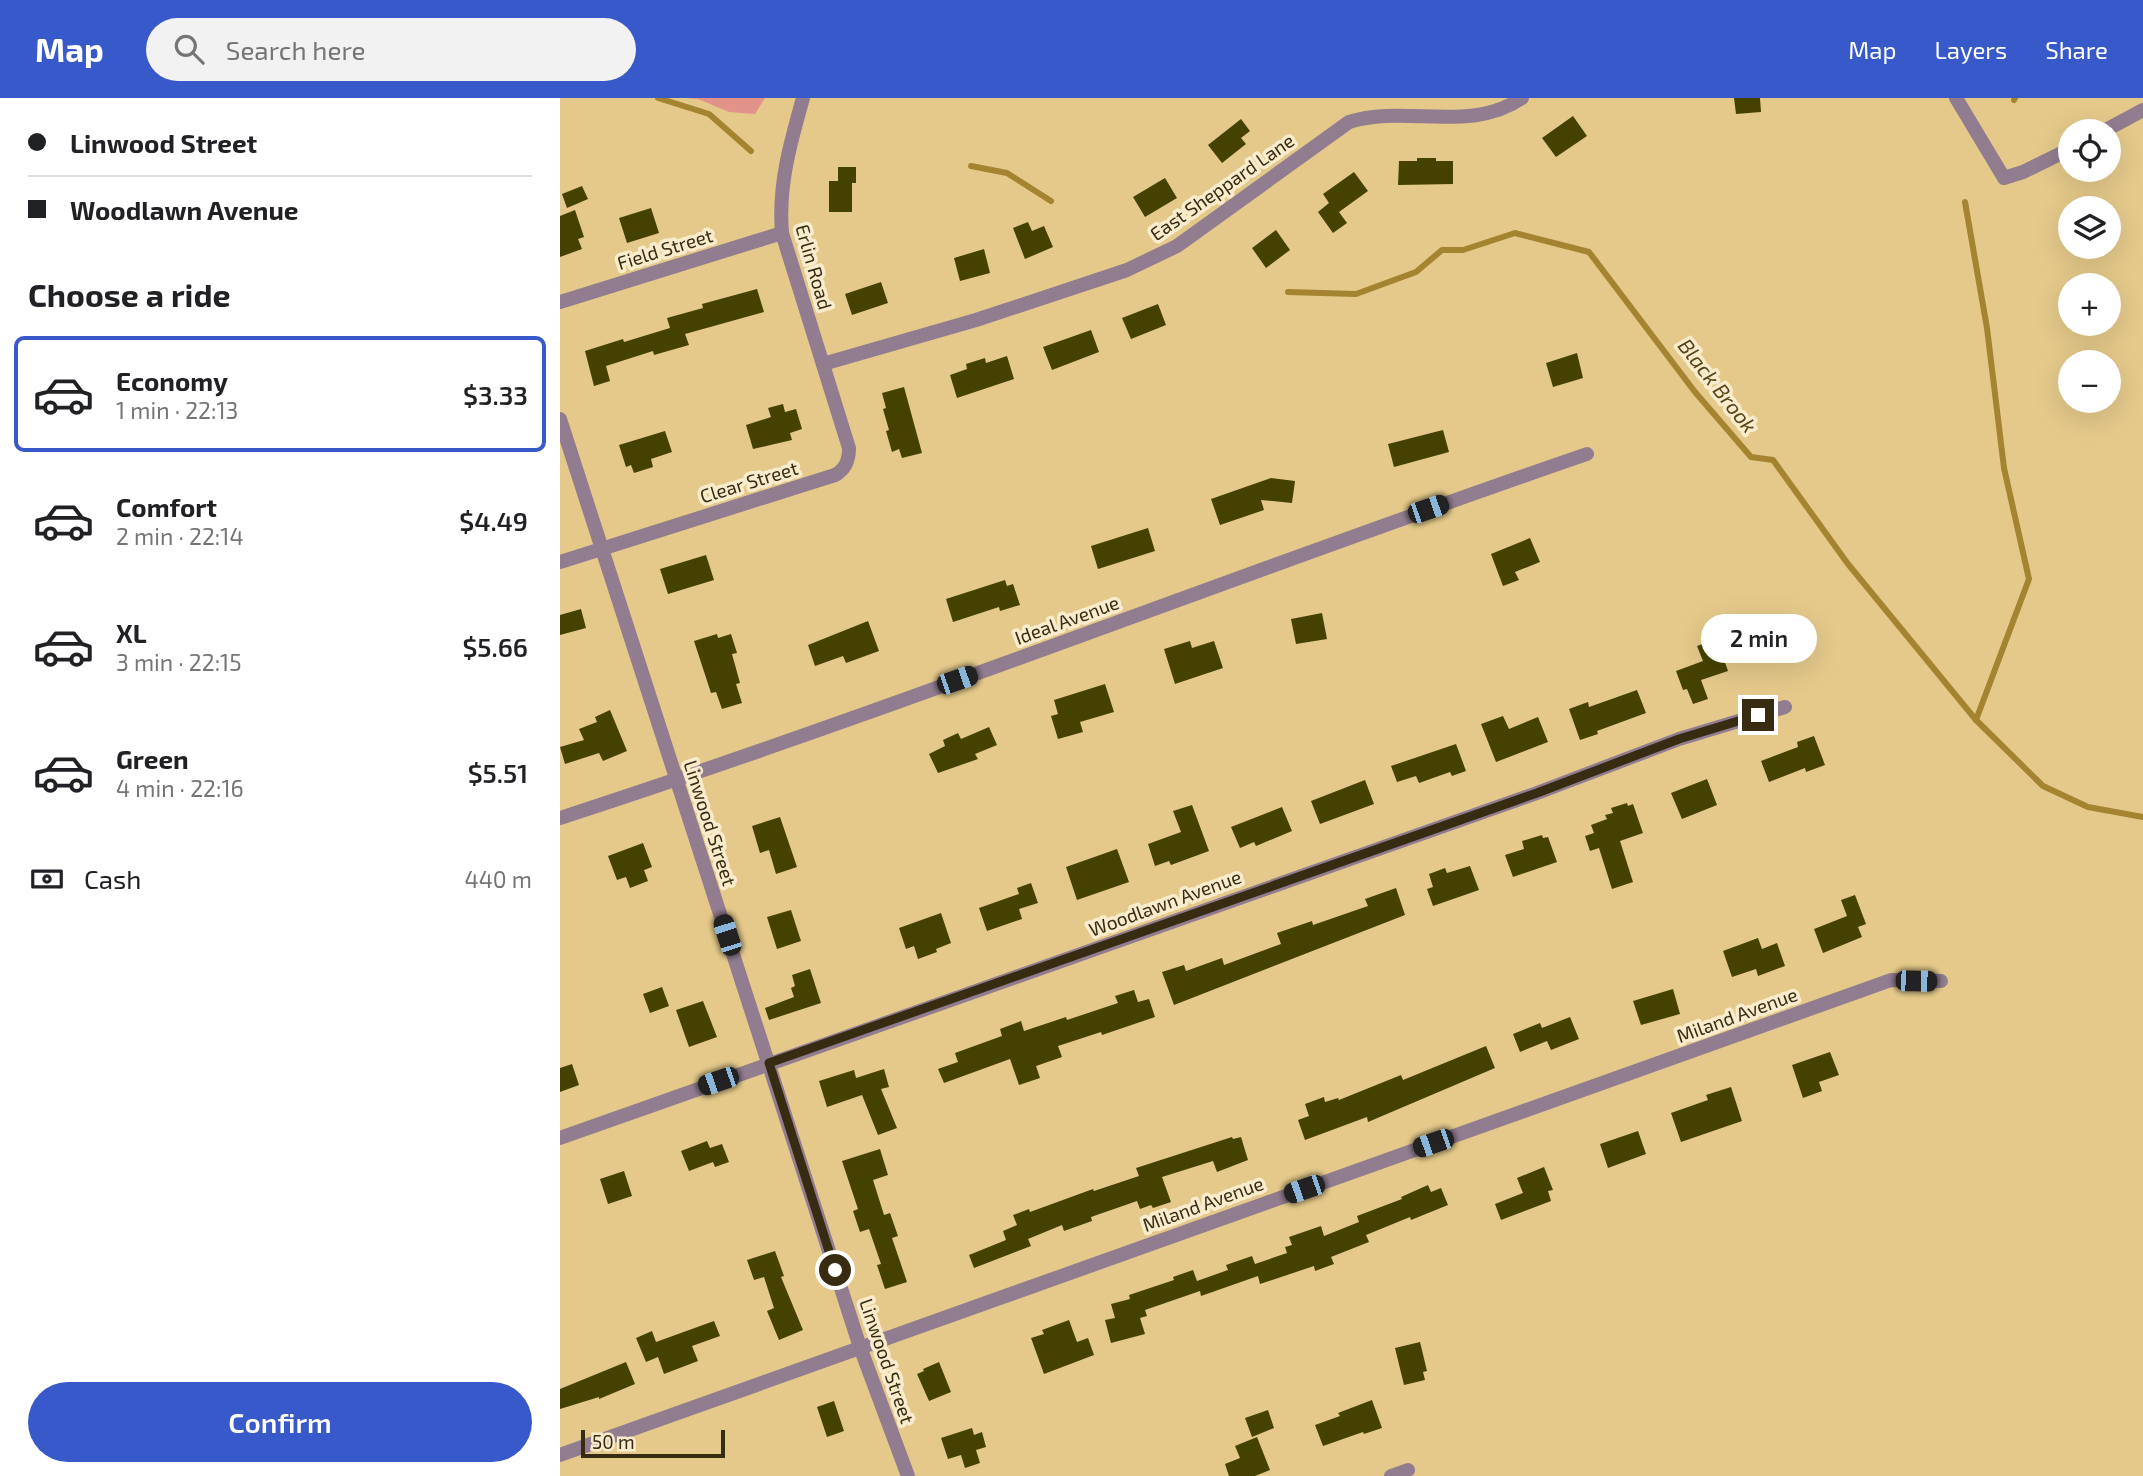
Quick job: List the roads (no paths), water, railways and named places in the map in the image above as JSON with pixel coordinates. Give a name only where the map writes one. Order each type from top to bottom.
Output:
[{"type":"street","name":"Erlin Road","points":[[803,98],[784,167],[780,212],[782,233],[823,364]]},
{"type":"street","name":"East Sheppard Lane","points":[[823,364],[976,320],[1127,270],[1177,246],[1349,122],[1372,117],[1475,117],[1493,113],[1522,98]]},
{"type":"street","points":[[1956,98],[2004,178],[2023,173],[2058,155]]},
{"type":"street","points":[[2121,122],[2143,110]]},
{"type":"street","name":"Field Street","points":[[560,302],[782,233]]},
{"type":"street","name":"Clear Street","points":[[560,562],[840,472],[849,458],[849,448],[823,364]]},
{"type":"street","name":"Linwood Street","points":[[560,419],[860,1347],[908,1476]]},
{"type":"street","name":"Ideal Avenue","points":[[560,818],[675,781],[1402,518],[1587,454]]},
{"type":"street","name":"Woodlawn Avenue","points":[[560,1138],[1537,793],[1679,739],[1785,707]]},
{"type":"street","name":"Miland Avenue","points":[[560,1455],[1891,980],[1941,981]]},
{"type":"street","points":[[1391,1476],[1408,1470]]},
{"type":"waterway","name":"Black Brook","points":[[658,98],[709,114],[751,151]]},
{"type":"waterway","name":"Black Brook","points":[[971,166],[1007,173],[1051,201]]},
{"type":"waterway","points":[[1965,202],[1987,328],[2004,468],[2029,579],[1976,720]]},
{"type":"waterway","name":"Black Brook","points":[[1288,292],[1356,294],[1416,272],[1442,250],[1463,250],[1515,233],[1589,252],[1695,392],[1751,457],[1773,460],[1848,564],[1976,720],[2043,786],[2088,807],[2143,817]]}]
